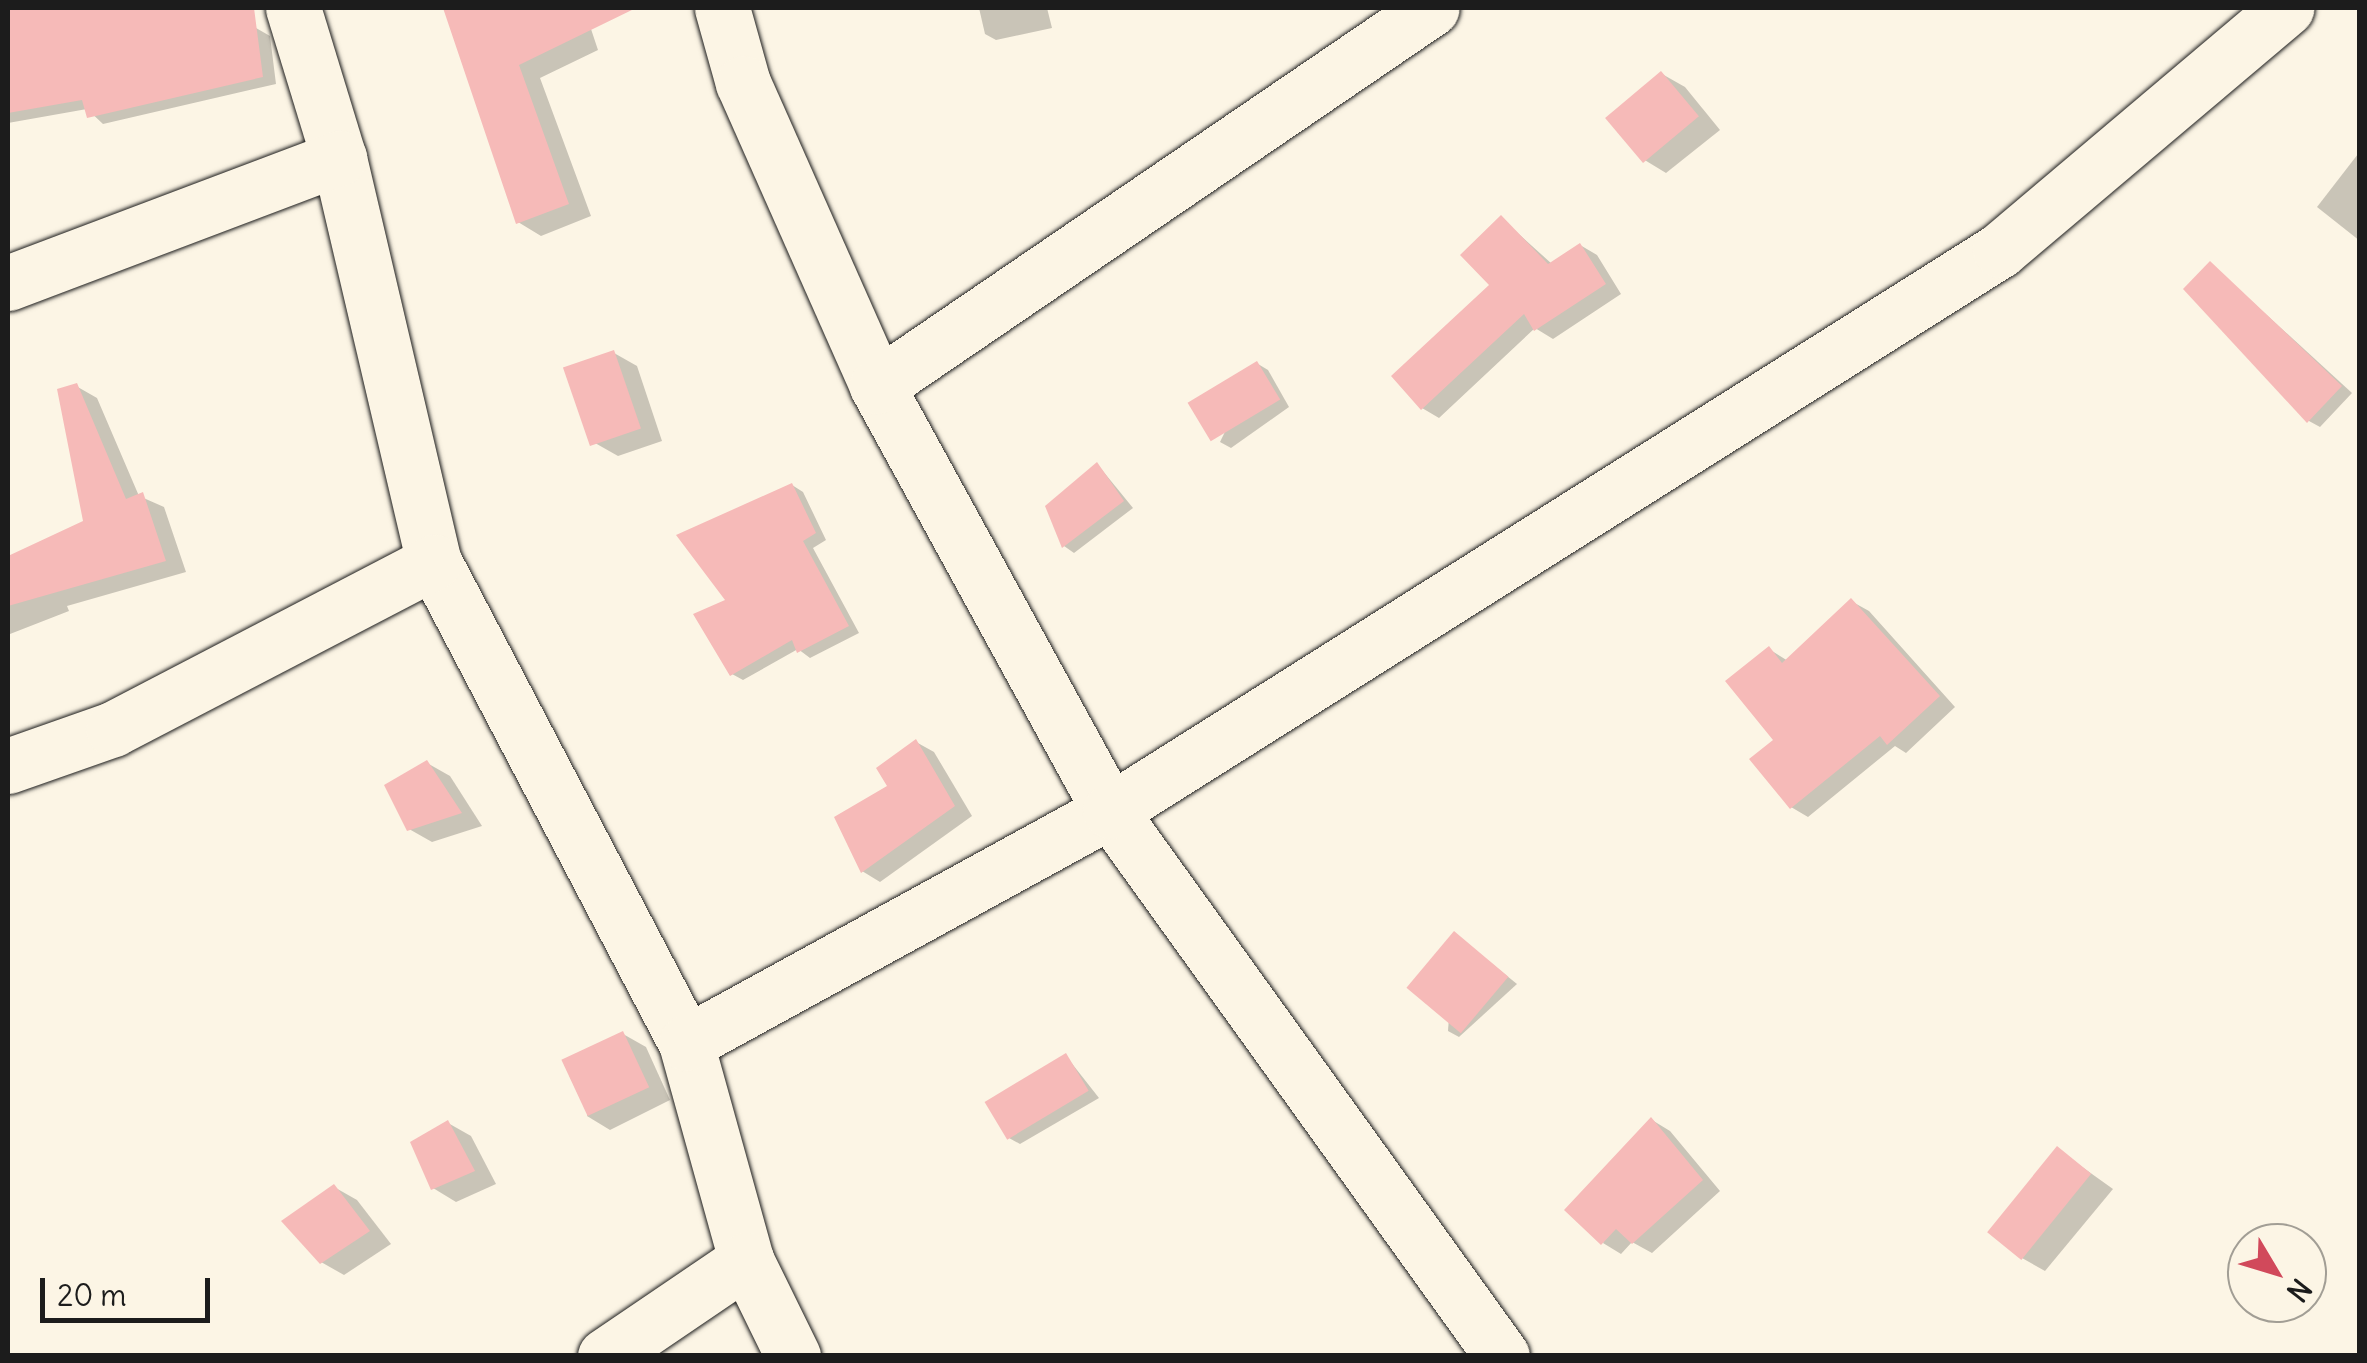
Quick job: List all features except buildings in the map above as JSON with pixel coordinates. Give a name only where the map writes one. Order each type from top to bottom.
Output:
[{"type":"street","points":[[293,8],[339,158],[434,562],[686,1043],[746,1260],[793,1356]]},
{"type":"street","points":[[722,8],[743,83],[877,386],[1110,810],[1502,1356]]},
{"type":"street","points":[[877,386],[1432,8]]},
{"type":"street","points":[[686,1043],[1110,810],[2000,250],[2286,8]]},
{"type":"street","points":[[8,283],[339,158]]},
{"type":"street","points":[[8,766],[113,729],[434,562]]},
{"type":"street","points":[[605,1356],[746,1260]]}]
